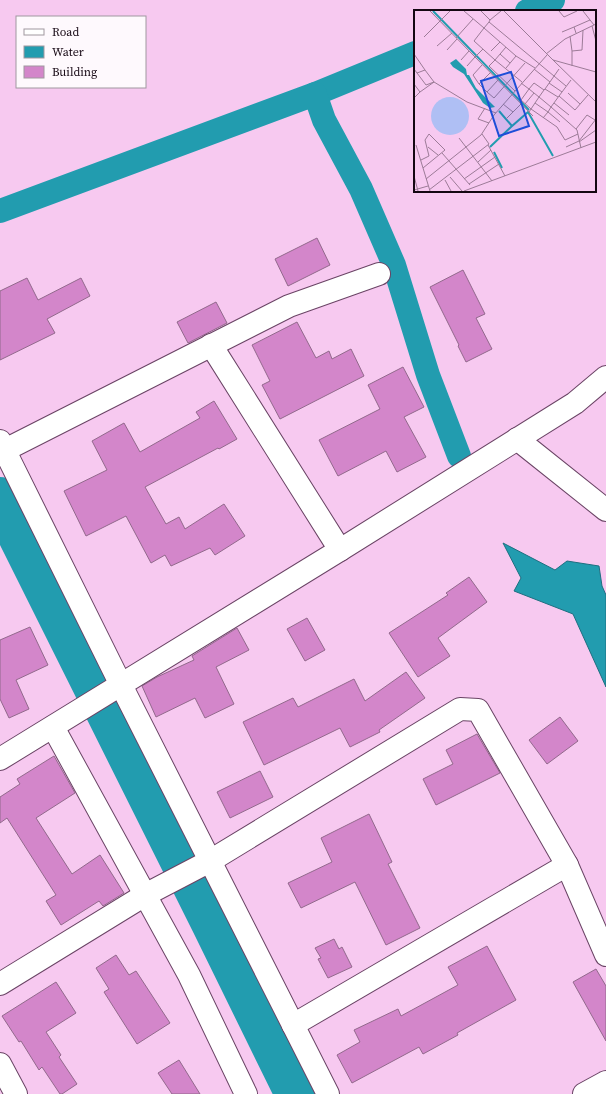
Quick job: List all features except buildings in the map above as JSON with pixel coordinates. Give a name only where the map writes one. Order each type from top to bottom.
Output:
[{"type":"street","points":[[328,1094],[121,685],[2,445],[211,346],[289,306],[379,274]]},
{"type":"street","points":[[211,346],[340,550]]},
{"type":"street","points":[[0,759],[340,550],[575,403],[606,377]]},
{"type":"street","points":[[516,439],[606,510]]},
{"type":"street","points":[[0,984],[145,895],[210,861],[460,709],[478,710],[566,865],[606,955]]},
{"type":"street","points":[[53,727],[188,975],[246,1094]]},
{"type":"street","points":[[293,1024],[566,865]]},
{"type":"street","points":[[0,1064],[16,1094]]},
{"type":"street","points":[[584,1094],[606,1082]]},
{"type":"water","points":[[503,543],[555,570],[567,561],[599,566],[602,586],[606,595],[606,687],[573,614],[514,591],[521,578]]},
{"type":"waterway","points":[[529,10],[553,0]]},
{"type":"waterway","points":[[315,94],[414,53]]},
{"type":"waterway","points":[[0,211],[315,94],[324,120],[361,189],[394,265],[428,375],[459,456]]},
{"type":"waterway","points":[[0,498],[296,1094]]}]
